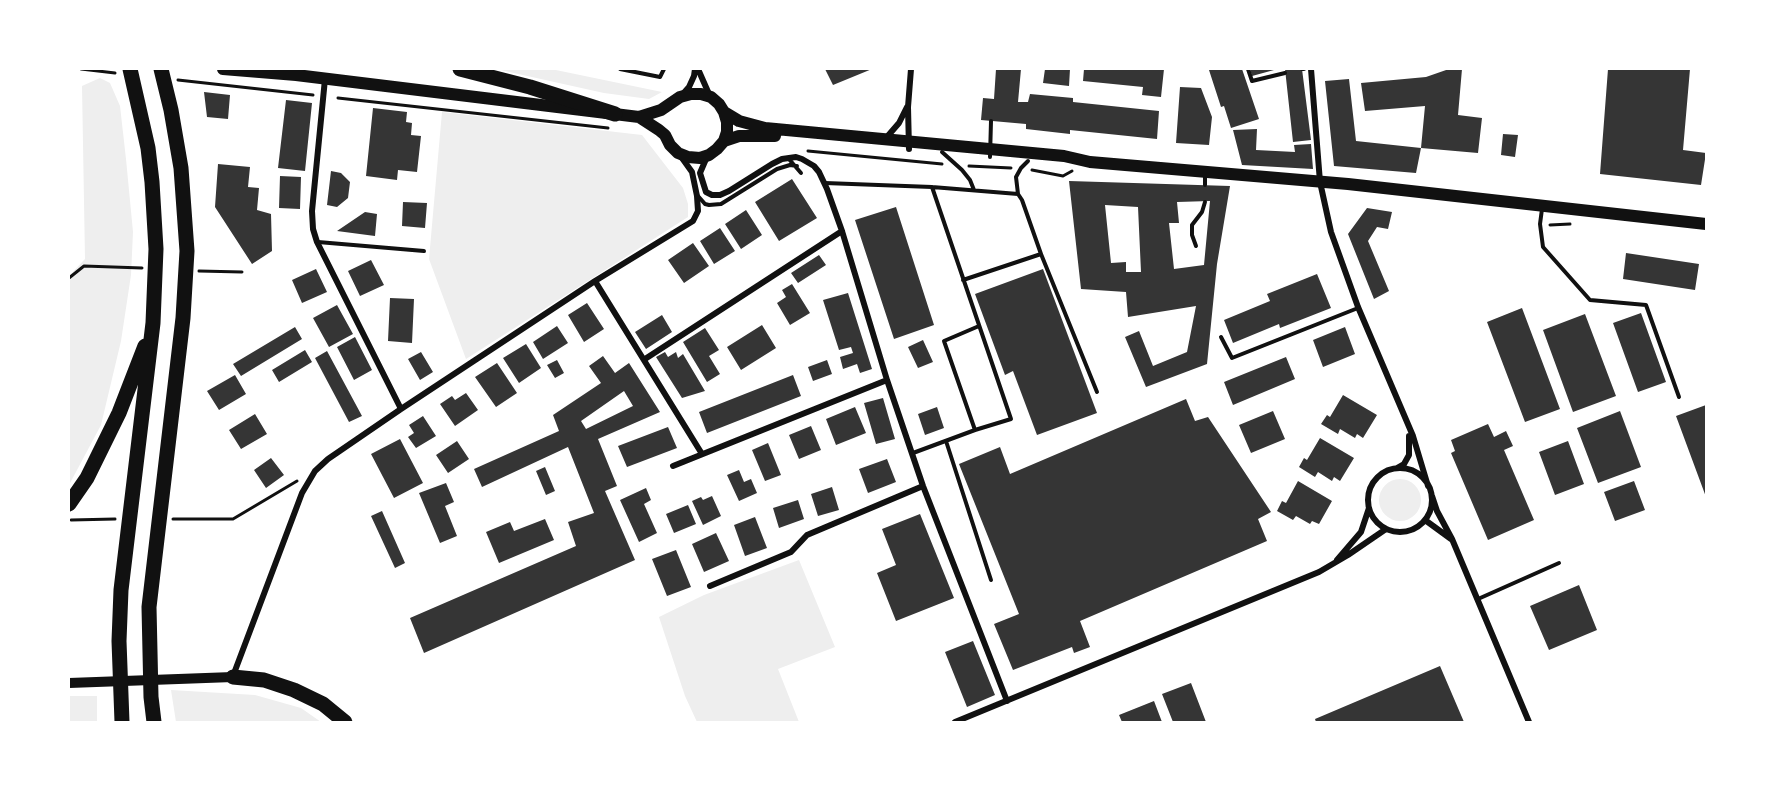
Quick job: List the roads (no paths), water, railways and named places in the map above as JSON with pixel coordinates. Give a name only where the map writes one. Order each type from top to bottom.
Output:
[{"type":"highway","points":[[122,722],[119,641],[121,590],[153,323],[156,249],[153,182],[144,126],[130,69]]},
{"type":"highway","points":[[154,722],[151,697],[149,607],[183,318],[188,251],[178,148],[161,69]]},
{"type":"highway","points":[[460,69],[530,87],[615,114]]},
{"type":"highway","points":[[69,504],[87,478],[119,413],[153,323]]},
{"type":"highway","points":[[233,677],[264,681],[294,690],[324,704],[345,722]]},
{"type":"main road","points":[[224,69],[639,117],[661,110],[676,101],[691,94],[701,94],[719,104],[727,122],[724,141],[709,155],[700,158],[688,157],[678,153],[670,145],[663,124],[666,113],[676,101]]},
{"type":"main road","points":[[724,112],[739,121],[765,128],[885,139],[942,152],[1064,156],[1090,162],[1320,182],[1706,224]]},
{"type":"main road","points":[[639,117],[665,135]]},
{"type":"main road","points":[[724,141],[739,136],[765,135],[990,153],[1028,161],[1066,164],[1090,162]]},
{"type":"street","points":[[696,69],[711,98]]},
{"type":"street","points":[[676,101],[689,87],[696,69]]},
{"type":"street","points":[[909,145],[908,106],[911,69]]},
{"type":"street","points":[[1311,69],[1320,182],[1331,232],[1358,307],[1420,456],[1437,511],[1452,540],[1529,722]]},
{"type":"street","points":[[325,79],[312,224],[317,242],[401,409]]},
{"type":"street","points":[[885,139],[899,123],[908,106]]},
{"type":"street","points":[[69,683],[233,677],[302,493],[315,471],[328,459],[401,409],[596,280],[693,221],[698,211],[692,172],[678,153]]},
{"type":"street","points":[[709,155],[700,173],[704,188],[708,194],[712,195],[720,195],[729,191],[772,164],[788,158],[796,157],[809,162],[819,172],[842,231],[887,380],[923,486],[1007,700]]},
{"type":"street","points":[[645,359],[842,231]]},
{"type":"street","points":[[596,280],[702,454]]},
{"type":"street","points":[[673,466],[887,380]]},
{"type":"street","points":[[1408,426],[1409,455],[1404,464],[1376,479],[1370,490],[1369,507],[1377,522],[1386,529],[1410,531],[1425,520],[1431,509],[1432,496]]},
{"type":"street","points":[[1397,468],[1411,470],[1428,486]]},
{"type":"street","points":[[710,586],[791,552],[807,535],[923,486]]},
{"type":"street","points":[[1333,564],[1359,535],[1369,507]]},
{"type":"street","points":[[1425,520],[1452,540]]},
{"type":"street","points":[[955,722],[1309,576],[1333,564],[1386,529]]},
{"type":"lane","points":[[620,69],[660,77],[664,69]]},
{"type":"lane","points":[[1248,69],[1252,81],[1285,73]]},
{"type":"lane","points":[[990,153],[991,121]]},
{"type":"lane","points":[[942,152],[966,175],[974,190]]},
{"type":"lane","points":[[788,158],[801,173]]},
{"type":"lane","points":[[1028,161],[1016,177],[1018,194],[1023,200],[1041,254],[1097,392]]},
{"type":"lane","points":[[697,196],[705,204],[712,206],[721,204],[777,169],[786,165],[796,166]]},
{"type":"lane","points":[[1204,172],[1205,186]]},
{"type":"lane","points":[[825,183],[932,187],[1018,194]]},
{"type":"lane","points":[[913,453],[1011,419],[932,187]]},
{"type":"lane","points":[[1196,246],[1191,235],[1192,225],[1202,212],[1205,202]]},
{"type":"lane","points":[[1542,205],[1540,224],[1543,247],[1590,300],[1646,305],[1679,397]]},
{"type":"lane","points":[[317,242],[424,251]]},
{"type":"lane","points":[[963,280],[1041,254]]},
{"type":"lane","points":[[1221,337],[1232,358],[1358,307]]},
{"type":"lane","points":[[975,430],[944,341],[979,326]]},
{"type":"lane","points":[[946,441],[992,580]]},
{"type":"lane","points":[[1477,599],[1559,563]]}]
